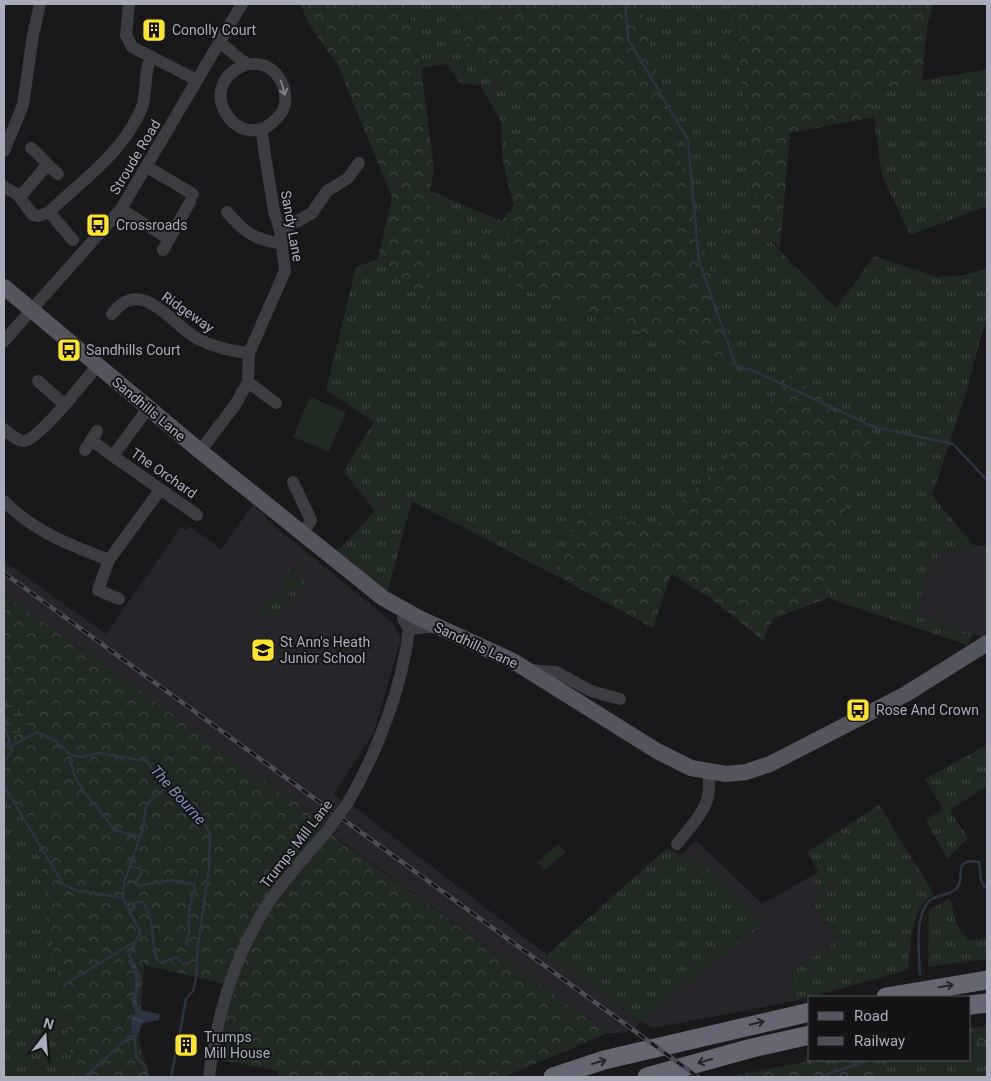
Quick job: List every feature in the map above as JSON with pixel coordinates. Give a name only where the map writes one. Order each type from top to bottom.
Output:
[{"type":"highway","points":[[892,996],[987,980]]},
{"type":"highway","points":[[971,1005],[987,1003]]},
{"type":"highway","points":[[971,1010],[987,1011]]},
{"type":"highway","points":[[552,1077],[604,1060],[808,1012]]},
{"type":"highway","points":[[646,1077],[752,1048],[808,1035]]},
{"type":"main road","name":"Sandhills Lane","points":[[4,286],[200,451],[376,593],[404,611],[529,670],[657,751],[691,768],[708,772],[746,772],[770,764],[906,694],[987,643]]},
{"type":"street","points":[[4,151],[24,105],[33,34],[40,4]]},
{"type":"street","points":[[129,4],[126,30],[132,47],[197,80]]},
{"type":"street","name":"Stroude Road","points":[[4,341],[122,209],[242,4]]},
{"type":"street","points":[[219,42],[246,64]]},
{"type":"street","points":[[4,186],[20,198],[33,215],[39,216],[50,212],[106,161],[131,130],[146,94],[148,67],[151,58]]},
{"type":"street","points":[[246,64],[258,64],[268,68],[277,75],[283,84],[286,95],[284,106],[279,116],[271,124],[261,129],[251,130],[232,122],[221,104],[223,83],[237,68],[246,64]]},
{"type":"street","name":"Sandy Lane","points":[[200,451],[235,406],[248,382],[250,353],[284,271],[281,238],[274,211],[261,129]]},
{"type":"street","points":[[31,148],[58,174]]},
{"type":"street","points":[[227,212],[242,230],[259,240],[281,238],[312,213],[327,191],[348,178],[359,162]]},
{"type":"street","points":[[20,198],[47,165]]},
{"type":"street","points":[[147,168],[192,198],[163,250]]},
{"type":"street","points":[[122,209],[170,239]]},
{"type":"street","points":[[50,212],[73,240]]},
{"type":"street","name":"Ridgeway","points":[[112,314],[123,302],[139,300],[152,304],[164,311],[184,330],[208,345],[229,351],[250,353]]},
{"type":"street","points":[[4,424],[19,440],[30,439],[65,405],[98,366]]},
{"type":"street","points":[[38,381],[65,405]]},
{"type":"street","points":[[248,382],[276,403]]},
{"type":"street","name":"The Orchard","points":[[113,456],[148,408]]},
{"type":"street","name":"The Orchard","points":[[91,440],[197,515]]},
{"type":"street","points":[[293,482],[311,520],[303,534]]},
{"type":"street","points":[[119,599],[98,590],[109,560],[160,490]]},
{"type":"street","points":[[4,501],[16,513],[50,536],[109,560]]},
{"type":"street","points":[[404,611],[405,625],[409,629],[437,626]]},
{"type":"street","name":"Trumps Mill Lane","points":[[208,1077],[221,1004],[246,946],[269,903],[327,831],[347,804],[362,779],[381,735],[409,629]]},
{"type":"street","points":[[529,670],[556,672],[591,691],[620,698]]},
{"type":"street","points":[[677,844],[705,807],[711,789],[708,772]]},
{"type":"shaded area","name":"St Ann's Heath Junior School","points":[[253,505],[267,517],[266,519],[393,623],[401,638],[374,732],[334,794],[343,802],[322,827],[295,800],[237,765],[169,711],[4,594],[4,561],[106,634],[181,527],[186,531],[189,526],[221,549]]},
{"type":"shaded area","points":[[973,545],[987,546],[987,629],[983,637],[914,615],[933,559]]},
{"type":"shaded area","points":[[353,806],[547,955],[639,1021],[706,867],[681,855],[696,840],[762,904],[810,877],[822,895],[812,904],[837,941],[792,971],[795,1001],[653,1028],[640,1021],[636,1028],[620,1033],[608,1033],[332,834]]},
{"type":"green space","points":[[301,4],[408,4],[421,68],[434,169],[430,191],[431,307],[378,259],[392,197],[338,66],[308,23]]},
{"type":"green space","points":[[408,4],[492,4],[515,11],[500,20],[469,17],[460,36],[541,112],[503,162],[501,121],[480,85],[461,84],[447,64],[421,68]]},
{"type":"green space","points":[[492,4],[648,4],[642,19],[736,366],[508,284],[514,206],[503,162],[541,112],[460,36],[469,17],[500,20],[515,12]]},
{"type":"green space","points":[[648,4],[734,4],[755,225],[836,308],[874,256],[937,277],[964,275],[987,269],[987,315],[966,393],[932,495],[973,545],[933,559],[914,615],[973,634],[967,645],[828,598],[853,470],[876,435],[790,375],[724,463],[654,526],[582,510],[555,575],[412,501],[387,593],[336,553],[375,511],[343,471],[374,422],[326,390],[356,267],[378,259],[431,306],[430,191],[502,221],[514,206],[508,284],[735,366],[642,19]]},
{"type":"green space","points":[[734,4],[933,4],[927,27],[922,80],[871,93],[874,117],[790,133],[780,248],[755,225]]},
{"type":"green space","points":[[987,70],[987,206],[910,235],[882,175],[871,93],[922,80]]},
{"type":"green space","points":[[790,375],[876,435],[853,470],[828,598],[773,619],[763,640],[707,596],[671,574],[653,628],[555,575],[582,510],[654,526],[724,463]]},
{"type":"green space","points":[[310,397],[346,412],[329,452],[293,437]]},
{"type":"green space","points":[[288,569],[306,583],[293,597],[281,588],[287,579],[283,576]]},
{"type":"green space","points":[[277,590],[291,600],[277,617],[266,618],[259,613]]},
{"type":"green space","points":[[4,594],[169,711],[237,765],[295,800],[322,828],[608,1033],[504,1077],[278,1077],[278,1071],[216,1059],[226,984],[144,965],[139,1041],[149,1077],[72,1077],[72,1062],[38,846],[4,783],[4,736],[32,729],[4,686]]},
{"type":"green space","points":[[4,686],[32,729],[4,736]]},
{"type":"green space","points":[[987,745],[987,786],[950,810],[968,838],[947,859],[926,820],[943,809],[925,779]]},
{"type":"green space","points":[[4,783],[38,846],[72,1062],[72,1077],[4,1077]]},
{"type":"green space","points":[[879,805],[934,894],[926,900],[916,917],[911,938],[908,970],[795,1001],[792,971],[837,941],[812,903],[822,895],[810,877],[818,871],[807,852]]},
{"type":"green space","points":[[559,844],[566,853],[544,870],[537,862]]},
{"type":"green space","points":[[667,848],[706,867],[763,924],[640,1021],[547,955]]},
{"type":"green space","points":[[950,898],[956,923],[968,940],[987,938],[987,959],[928,967],[929,910]]},
{"type":"green space","points":[[987,1025],[987,1042],[971,1044],[971,1029]]},
{"type":"green space","points":[[987,1042],[987,1077],[879,1077],[890,1061],[971,1061],[971,1044]]},
{"type":"green space","points":[[810,1061],[890,1061],[879,1077],[728,1077]]},
{"type":"water","points":[[132,958],[141,977],[136,1000],[140,1010],[160,1014],[159,1020],[143,1023],[137,1035],[130,1032],[132,1029],[131,1016],[136,1014],[131,999],[136,980],[128,961]]},
{"type":"waterway","points":[[625,4],[628,39],[688,140],[699,261],[736,366],[752,370],[874,427],[953,444],[987,480]]},
{"type":"waterway","name":"The Bourne","points":[[4,724],[11,746],[37,732],[54,740],[71,755],[82,757],[98,753],[147,761],[157,776],[191,807],[203,821],[210,834],[209,868],[197,952],[197,974],[193,991],[186,999],[180,1032]]},
{"type":"waterway","name":"The Bourne","points":[[4,743],[11,746],[12,751],[4,762]]},
{"type":"waterway","points":[[70,760],[77,781],[114,830],[140,837],[124,883],[123,898]]},
{"type":"waterway","name":"The Bourne","points":[[4,786],[63,884],[75,890],[123,898],[140,932],[129,956],[131,960]]},
{"type":"waterway","points":[[140,837],[146,807],[154,797],[162,792]]},
{"type":"waterway","name":"The Bourne","points":[[920,974],[919,926],[924,908],[929,901],[956,889],[960,881],[962,865],[968,861],[979,862],[981,880],[984,886],[987,887]]},
{"type":"waterway","points":[[131,867],[140,868],[142,872],[136,882],[138,886],[172,880],[195,885],[189,910],[189,932],[186,944],[189,945]]},
{"type":"waterway","points":[[129,914],[136,902],[142,902],[151,922],[157,960],[162,963],[165,961]]},
{"type":"waterway","points":[[64,985],[133,943]]},
{"type":"waterway","points":[[169,960],[177,957],[183,964],[190,963]]},
{"type":"waterway","name":"The Bourne","points":[[134,1033],[136,1057],[146,1067],[148,1077]]},
{"type":"waterway","points":[[85,1077],[130,1036],[135,1037]]},
{"type":"waterway","name":"The Bourne","points":[[171,1077],[176,1052]]},
{"type":"waterway","name":"The Bourne","points":[[824,1077],[830,1073],[868,1061]]},
{"type":"railway","points":[[4,573],[698,1077]]},
{"type":"place","name":"Conolly Court","points":[[154,30]]},
{"type":"place","name":"Crossroads","points":[[98,225]]},
{"type":"place","name":"Sandhills Court","points":[[69,350]]},
{"type":"place","name":"St Ann's Heath Junior School","points":[[263,650]]},
{"type":"place","name":"Rose And Crown","points":[[858,710]]},
{"type":"place","name":"Trumps Mill House","points":[[186,1045]]}]
